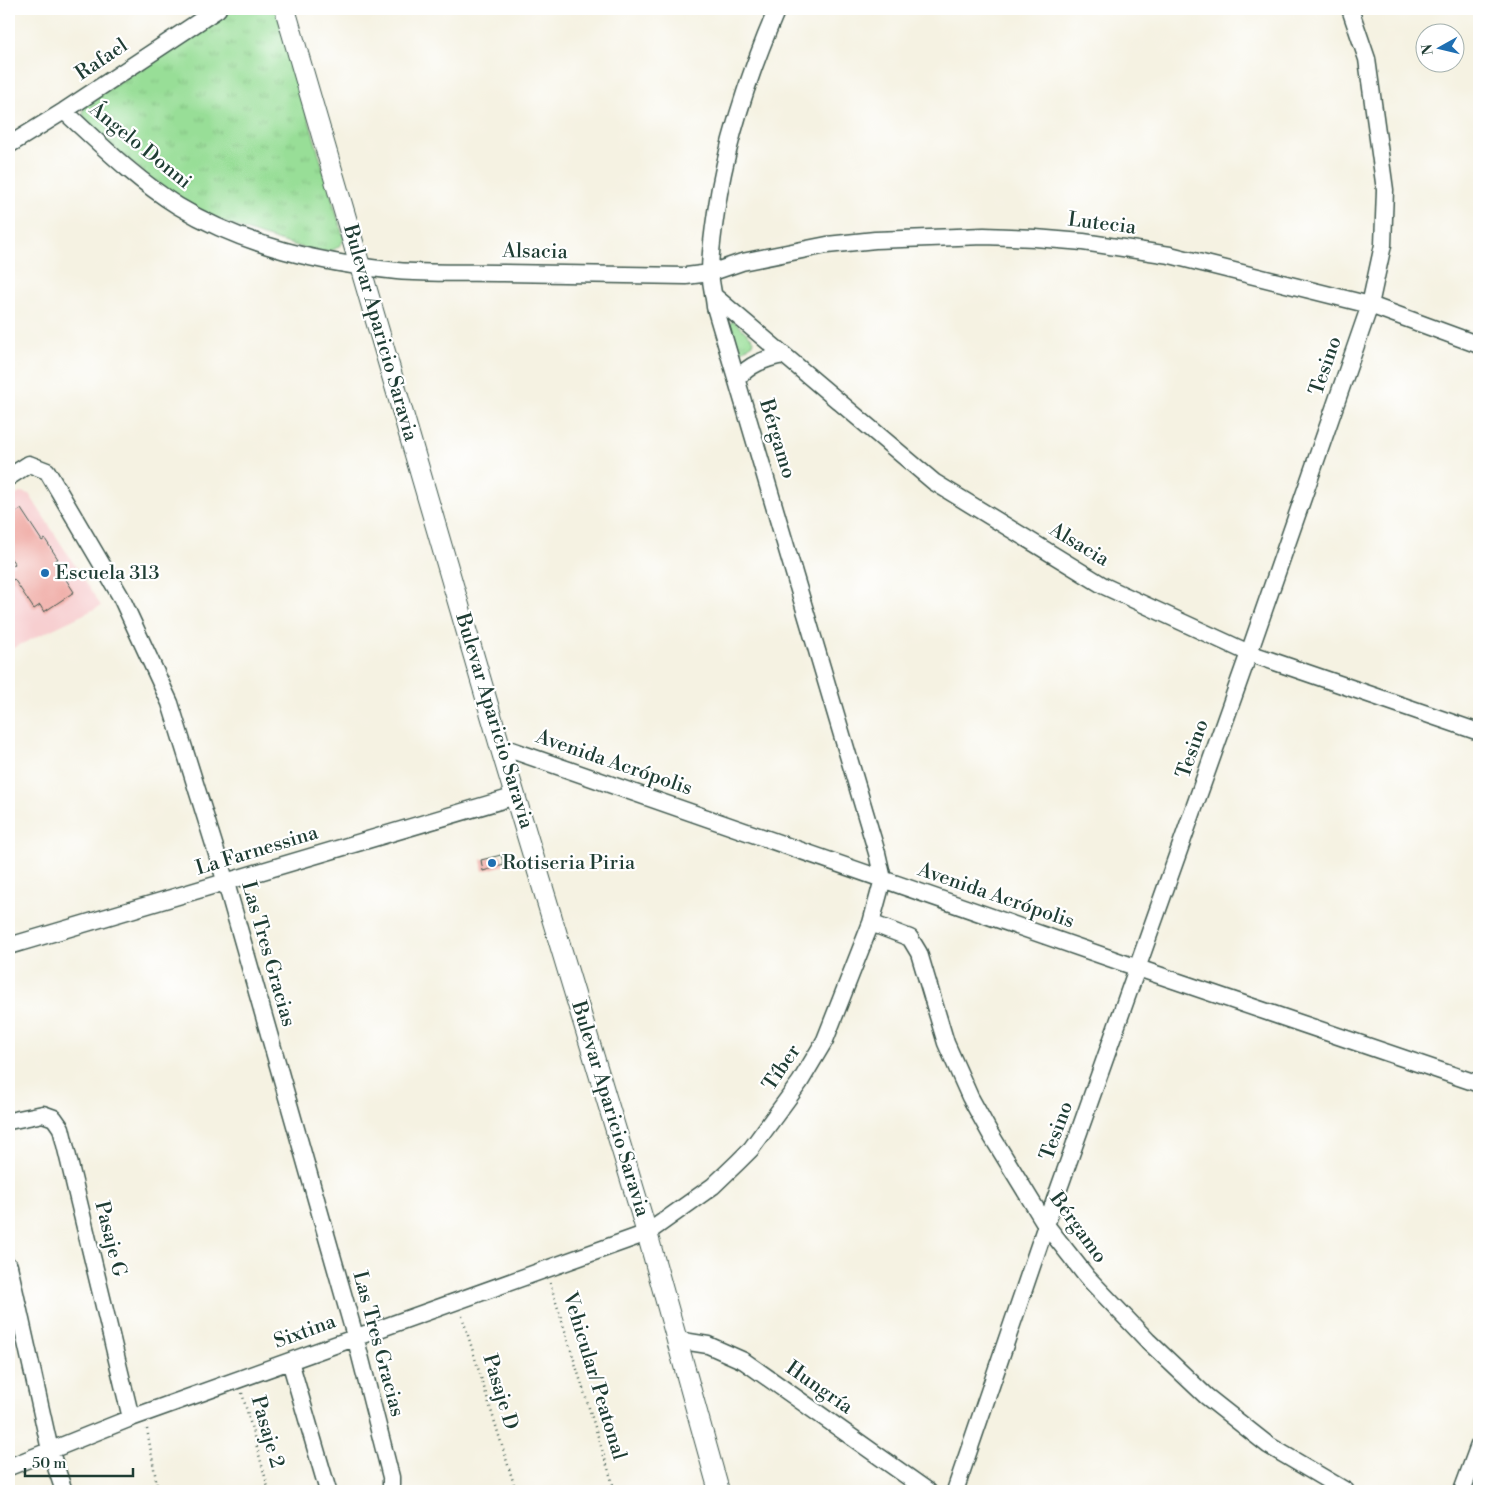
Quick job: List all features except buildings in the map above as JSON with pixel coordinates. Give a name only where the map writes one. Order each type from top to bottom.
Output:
[{"type":"street","name":"Rafael","points":[[9,145],[218,9]]},
{"type":"street","name":"Bulevar Aparicio Saravia","points":[[285,9],[500,746],[646,1233],[719,1491]]},
{"type":"street","name":"Bérgamo","points":[[777,9],[746,90],[726,155],[714,221],[710,273],[715,307],[877,853],[883,879]]},
{"type":"street","name":"Tesino","points":[[955,1491],[1046,1225],[1370,305],[1383,245],[1385,190],[1367,59],[1350,9]]},
{"type":"street","name":"Ángelo Donni","points":[[64,111],[108,152],[154,190],[178,206],[220,228],[300,256],[360,266]]},
{"type":"street","name":"Lutecia","points":[[710,273],[752,260],[827,245],[866,241],[984,236],[1083,242],[1170,255],[1370,305],[1479,345]]},
{"type":"street","name":"Alsacia","points":[[360,266],[399,271],[686,276],[710,273]]},
{"type":"street","name":"Alsacia","points":[[714,295],[934,482],[1104,586],[1249,653],[1479,732]]},
{"type":"street","points":[[736,379],[746,368],[764,359],[784,354]]},
{"type":"street","name":"Las Tres Gracias","points":[[9,477],[29,464],[47,471],[121,597],[170,703],[226,883],[355,1336],[391,1477],[391,1491]]},
{"type":"street","name":"Avenida Acrópolis","points":[[500,746],[1138,968],[1479,1084]]},
{"type":"street","name":"La Farnessina","points":[[9,946],[516,796]]},
{"type":"street","name":"Tíber","points":[[646,1233],[712,1186],[738,1162],[751,1149],[800,1082],[825,1040],[871,923],[883,879]]},
{"type":"street","name":"Bérgamo","points":[[871,923],[910,938],[919,953],[946,1043],[970,1097],[1046,1225],[1087,1277],[1148,1341],[1206,1396],[1268,1445],[1346,1491]]},
{"type":"street","name":"Pasaje G","points":[[9,1121],[43,1114],[54,1118],[61,1128],[138,1415]]},
{"type":"street","name":"Sixtina","points":[[9,1467],[138,1415],[355,1336],[458,1302],[646,1233]]},
{"type":"street","points":[[9,1266],[50,1450],[64,1491]]},
{"type":"street","name":"Hungría","points":[[677,1340],[708,1345],[744,1361],[928,1491]]},
{"type":"street","points":[[290,1360],[328,1491]]},
{"type":"street","points":[[1462,1491],[1479,1445]]},
{"type":"path","name":"Vehicular/ Peatonal","points":[[546,1269],[615,1491]]},
{"type":"path","name":"Pasaje D","points":[[458,1302],[516,1491]]},
{"type":"path","name":"Pasaje 2","points":[[238,1380],[270,1491]]},
{"type":"path","points":[[138,1415],[158,1491]]},
{"type":"shaded area","name":"Escuela 313","points":[[21,492],[29,494],[101,606],[9,650],[9,500]]},
{"type":"green space","points":[[234,9],[276,9],[344,239],[335,249],[315,251],[273,239],[232,225],[194,207],[146,174],[87,123],[84,118],[83,111],[86,103]]},
{"type":"green space","points":[[732,321],[754,340],[753,344],[742,351],[736,347],[730,324]]},
{"type":"place","name":"Escuela 313","points":[[45,573]]},
{"type":"place","name":"Rotiseria Piria","points":[[492,863]]}]
